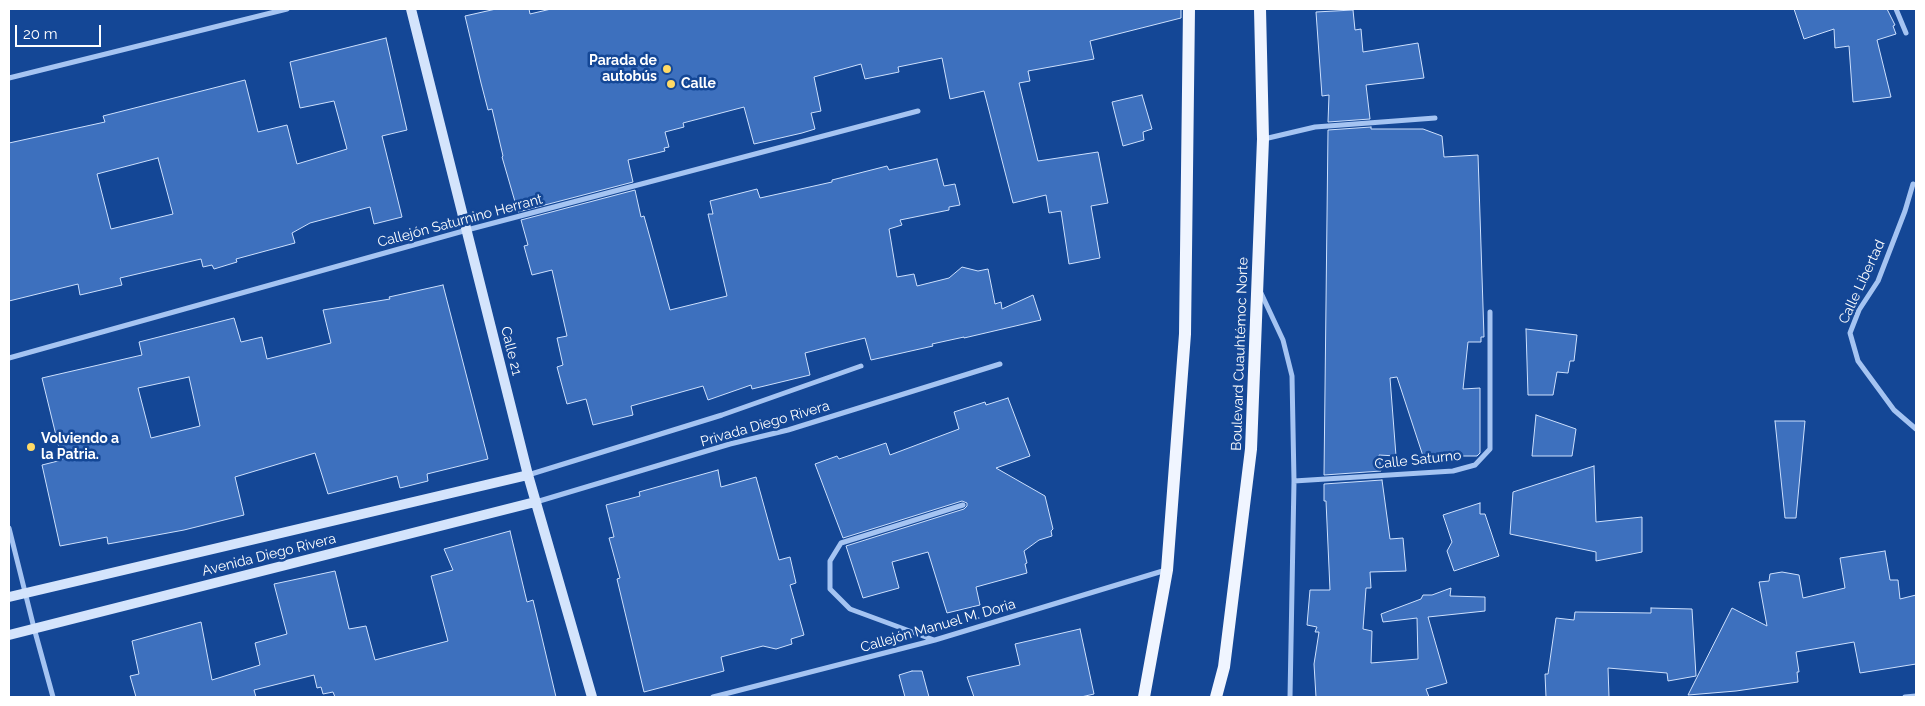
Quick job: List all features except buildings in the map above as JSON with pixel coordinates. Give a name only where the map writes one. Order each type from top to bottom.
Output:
[{"type":"main road","points":[[1144,697],[1167,570],[1185,334],[1189,9]]},
{"type":"main road","name":"Boulevard Cuauhtémoc Norte","points":[[1216,697],[1224,667],[1251,449],[1263,139],[1260,9]]},
{"type":"street","points":[[9,78],[287,9]]},
{"type":"street","name":"Calle 21","points":[[411,9],[535,502],[592,697]]},
{"type":"street","points":[[1896,9],[1906,33]]},
{"type":"street","name":"Callejón Saturnino Herrant","points":[[9,358],[467,230],[918,111]]},
{"type":"street","points":[[1263,139],[1315,127],[1435,118]]},
{"type":"street","name":"Calle Libertad","points":[[1913,184],[1906,211],[1878,281],[1859,310],[1850,333],[1858,361],[1894,410],[1916,430]]},
{"type":"street","points":[[1258,286],[1283,340],[1292,376],[1294,481],[1290,697]]},
{"type":"street","name":"Calle Saturno","points":[[1294,481],[1453,471],[1475,465],[1490,449],[1490,312]]},
{"type":"street","name":"Privada Diego Rivera","points":[[535,502],[730,444],[788,430],[1000,364]]},
{"type":"street","name":"Privada Diego Rivera","points":[[528,475],[722,414],[861,366]]},
{"type":"street","name":"Avenida Diego Rivera","points":[[9,596],[528,475]]},
{"type":"street","name":"Avenida Diego Rivera","points":[[9,635],[535,502]]},
{"type":"street","points":[[935,640],[850,609],[830,589],[830,561],[841,543],[963,505]]},
{"type":"street","points":[[9,528],[53,697]]},
{"type":"street","name":"Callejón Manuel M. Doria","points":[[713,697],[935,640],[1167,570]]},
{"type":"street","points":[[1905,697],[1916,696]]},
{"type":"place","name":"Parada de autobús","points":[[667,69]]},
{"type":"place","name":"Calle","points":[[671,84]]},
{"type":"place","name":"Volviendo a la Patria.","points":[[31,447]]}]
